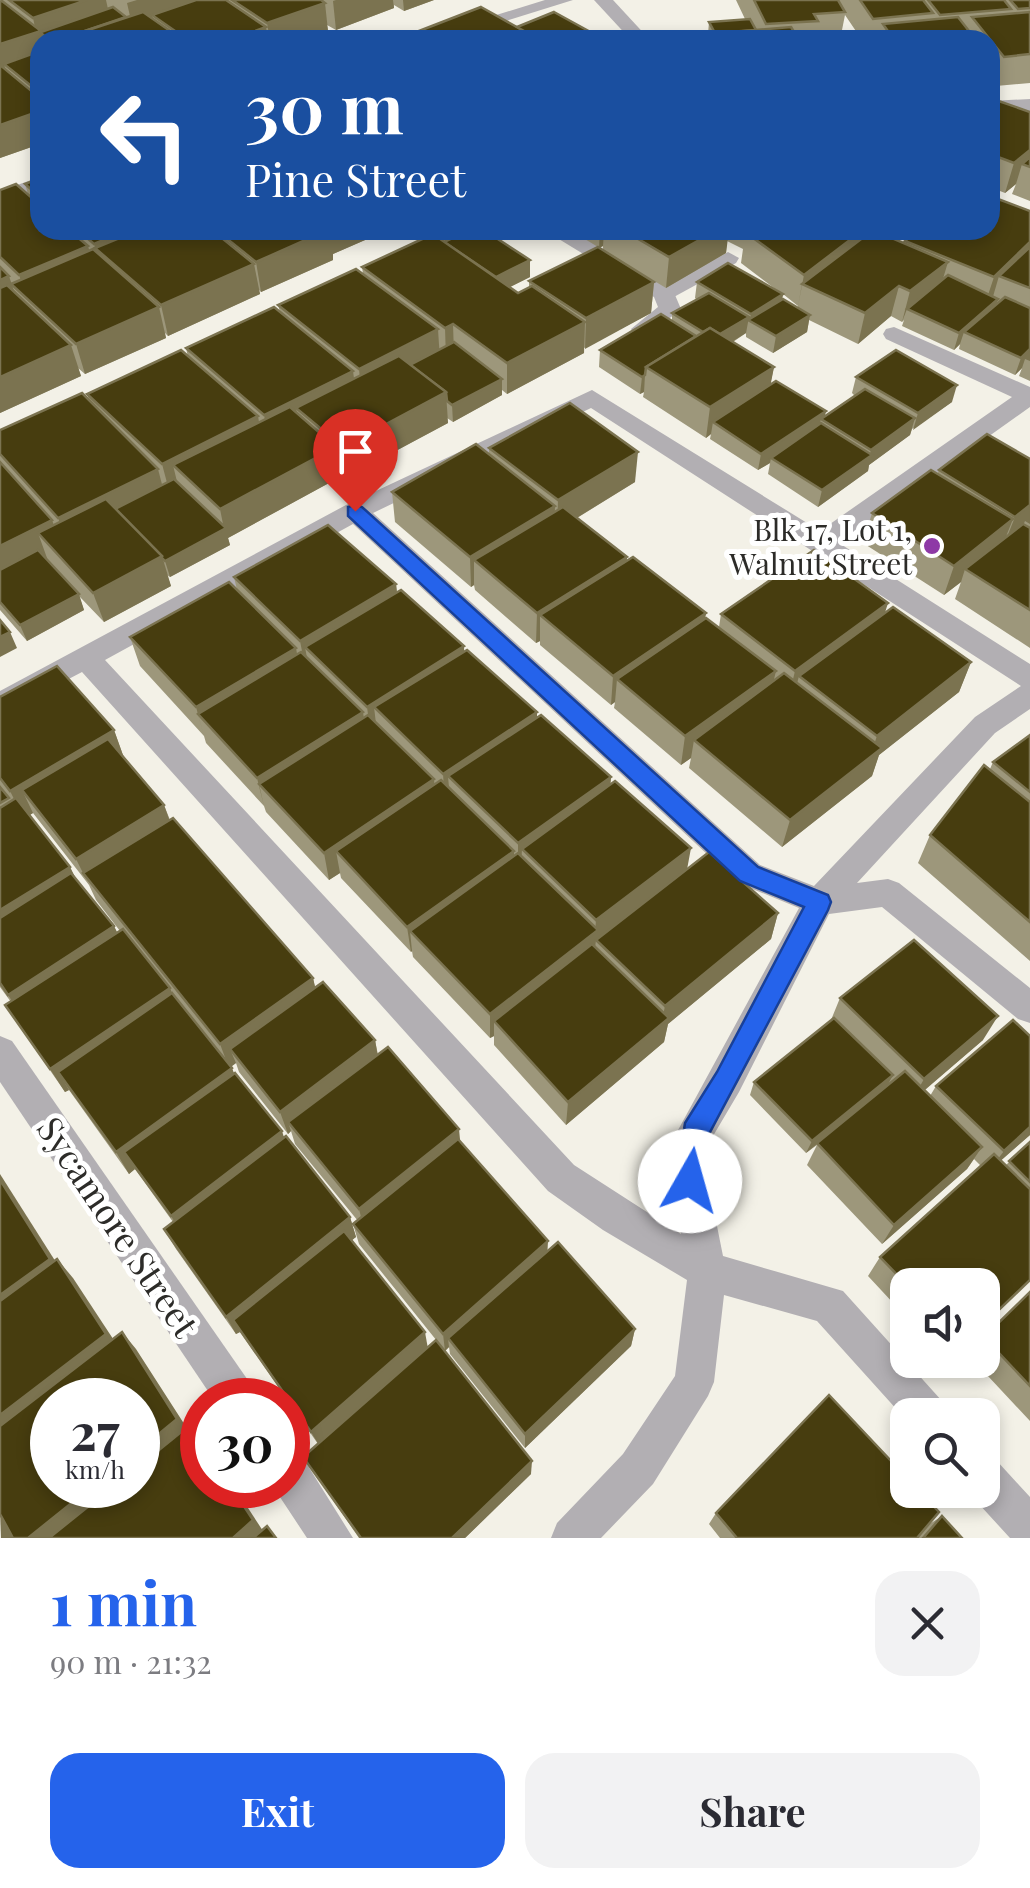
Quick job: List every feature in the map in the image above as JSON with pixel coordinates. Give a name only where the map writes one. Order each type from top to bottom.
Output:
[{"type":"street","points":[[460,30],[564,0]]},
{"type":"street","points":[[602,0],[631,30]]},
{"type":"street","points":[[1000,107],[1030,106]]},
{"type":"street","points":[[0,198],[30,187]]},
{"type":"street","points":[[393,265],[444,240]]},
{"type":"street","points":[[572,240],[664,294],[670,309],[642,330]]},
{"type":"street","points":[[664,294],[728,258]]},
{"type":"street","points":[[894,334],[1029,396]]},
{"type":"street","points":[[821,542],[1029,396]]},
{"type":"street","points":[[0,704],[355,511],[592,398],[1030,678]]},
{"type":"street","points":[[355,511],[749,874],[819,902],[888,893],[1030,1008]]},
{"type":"street","points":[[86,658],[562,1178],[616,1217],[708,1272],[829,1305],[913,1398]]},
{"type":"street","points":[[572,1538],[638,1469],[694,1382],[708,1272],[690,1181],[695,1132],[819,902],[985,726],[1030,694]]},
{"type":"street","name":"Sycamore Street","points":[[0,1052],[223,1378]]},
{"type":"street","points":[[1000,1496],[1030,1528]]},
{"type":"street","points":[[310,1506],[332,1538]]},
{"type":"building","points":[[9,0],[87,0],[33,18]]},
{"type":"building","points":[[196,0],[226,0],[266,27],[174,30],[152,15]]},
{"type":"building","points":[[232,0],[321,0],[325,3],[267,23]]},
{"type":"building","points":[[754,0],[838,0],[845,12],[814,14],[818,21],[766,24]]},
{"type":"building","points":[[860,0],[923,0],[933,13],[873,19]]},
{"type":"building","points":[[928,0],[1004,0],[1011,9],[940,15]]},
{"type":"building","points":[[1010,0],[1030,0],[1030,8],[1018,9]]},
{"type":"building","points":[[0,2],[40,30],[30,30],[30,34],[0,44]]},
{"type":"building","points":[[113,7],[126,17],[88,30],[47,30]]},
{"type":"building","points":[[481,7],[522,30],[422,30]]},
{"type":"building","points":[[143,12],[169,30],[88,30]]},
{"type":"building","points":[[554,12],[587,30],[522,30],[517,27]]},
{"type":"building","points":[[1030,12],[1030,54],[1004,57],[1000,52],[1000,30],[982,30],[972,17]]},
{"type":"building","points":[[958,17],[968,30],[887,30],[883,24]]},
{"type":"building","points":[[750,19],[756,30],[713,30],[709,22]]},
{"type":"building","points":[[30,55],[30,85],[4,64]]},
{"type":"building","points":[[0,65],[30,90],[30,114],[0,125]]},
{"type":"building","points":[[1000,102],[1030,112],[1030,150],[1014,163],[1000,158]]},
{"type":"building","points":[[16,184],[30,196],[30,240],[81,240],[88,246],[19,275],[0,257],[0,190]]},
{"type":"building","points":[[1000,200],[1030,211],[1030,242],[994,277],[905,241],[1000,240]]},
{"type":"building","points":[[115,240],[224,240],[254,264],[161,305],[95,248]]},
{"type":"building","points":[[228,240],[306,240],[256,262]]},
{"type":"building","points":[[420,240],[442,240],[518,293],[532,286],[585,322],[507,363],[453,324],[445,328],[362,267]]},
{"type":"building","points":[[499,240],[530,260],[496,277],[444,242]]},
{"type":"building","points":[[640,240],[699,240],[669,257]]},
{"type":"building","points":[[756,240],[850,240],[804,275]]},
{"type":"building","points":[[860,240],[896,240],[948,262],[910,291],[899,286],[865,313],[802,284]]},
{"type":"building","points":[[598,247],[654,282],[586,318],[529,281]]},
{"type":"building","points":[[1030,247],[1030,288],[999,276]]},
{"type":"building","points":[[93,249],[159,307],[76,344],[11,284]]},
{"type":"building","points":[[728,263],[783,294],[751,314],[697,282]]},
{"type":"building","points":[[356,269],[438,329],[359,369],[278,305]]},
{"type":"building","points":[[948,275],[998,299],[959,333],[907,309]]},
{"type":"building","points":[[7,285],[71,345],[0,377],[0,288]]},
{"type":"building","points":[[709,293],[749,317],[720,334],[710,328],[703,332],[672,313]]},
{"type":"building","points":[[1005,297],[1030,308],[1030,349],[1021,358],[964,332]]},
{"type":"building","points":[[783,299],[810,315],[776,336],[748,320]]},
{"type":"building","points":[[274,307],[353,371],[264,415],[186,348]]},
{"type":"building","points":[[661,314],[696,336],[646,367],[642,377],[600,350]]},
{"type":"building","points":[[710,328],[774,367],[710,407],[646,367]]},
{"type":"building","points":[[454,342],[502,379],[452,405],[446,392],[410,365]]},
{"type":"building","points":[[181,350],[258,416],[162,464],[87,394]]},
{"type":"building","points":[[896,350],[957,385],[918,413],[856,377]]},
{"type":"building","points":[[399,356],[446,392],[343,447],[296,408]]},
{"type":"building","points":[[776,381],[826,411],[761,454],[713,422]]},
{"type":"building","points":[[865,389],[915,418],[871,450],[821,419]]},
{"type":"building","points":[[82,393],[158,469],[58,518],[0,454],[0,430]]},
{"type":"building","points":[[570,403],[638,452],[558,500],[489,448]]},
{"type":"building","points":[[290,407],[336,447],[220,509],[173,465]]},
{"type":"building","points":[[821,423],[872,455],[822,490],[771,458]]},
{"type":"building","points":[[987,434],[1030,459],[1030,505],[1015,517],[939,470]]},
{"type":"building","points":[[476,444],[555,506],[470,557],[392,492]]},
{"type":"building","points":[[0,462],[52,520],[0,546]]},
{"type":"building","points":[[931,470],[1013,519],[954,566],[872,513]]},
{"type":"building","points":[[174,479],[226,528],[165,561],[115,509]]},
{"type":"building","points":[[106,499],[162,556],[93,593],[38,533]]},
{"type":"building","points":[[563,507],[627,557],[537,613],[474,560]]},
{"type":"building","points":[[1023,524],[1030,528],[1030,610],[965,569]]},
{"type":"building","points":[[328,525],[396,584],[300,641],[234,577]]},
{"type":"building","points":[[38,550],[79,594],[20,625],[0,602],[0,570]]},
{"type":"building","points":[[814,550],[888,603],[795,671],[721,614]]},
{"type":"building","points":[[633,557],[706,613],[613,676],[540,615]]},
{"type":"building","points":[[229,582],[296,648],[196,707],[130,637]]},
{"type":"building","points":[[401,590],[464,646],[367,707],[305,647]]},
{"type":"building","points":[[893,607],[971,662],[877,736],[799,676]]},
{"type":"building","points":[[706,618],[776,671],[685,736],[617,679]]},
{"type":"building","points":[[0,620],[10,632],[0,637]]},
{"type":"building","points":[[467,650],[537,712],[443,774],[374,707]]},
{"type":"building","points":[[301,652],[363,712],[257,778],[198,714]]},
{"type":"building","points":[[57,666],[114,730],[10,791],[0,778],[0,697]]},
{"type":"building","points":[[784,673],[882,748],[790,820],[694,740]]},
{"type":"building","points":[[368,715],[434,779],[324,853],[259,784]]},
{"type":"building","points":[[541,715],[611,777],[518,843],[448,776]]},
{"type":"building","points":[[1030,735],[1030,792],[993,762]]},
{"type":"building","points":[[108,739],[164,805],[76,859],[22,790]]},
{"type":"building","points":[[984,765],[1030,802],[1030,922],[930,835]]},
{"type":"building","points":[[441,780],[514,851],[407,927],[336,851]]},
{"type":"building","points":[[615,781],[691,848],[596,920],[522,849]]},
{"type":"building","points":[[0,787],[9,798],[0,803]]},
{"type":"building","points":[[16,798],[70,867],[0,910],[0,808]]},
{"type":"building","points":[[173,818],[313,978],[220,1044],[83,873]]},
{"type":"building","points":[[709,852],[778,913],[665,1006],[596,940]]},
{"type":"building","points":[[518,853],[598,930],[490,1014],[410,931]]},
{"type":"building","points":[[71,873],[114,926],[8,995],[0,983],[0,918]]},
{"type":"building","points":[[123,929],[170,988],[50,1069],[5,1005]]},
{"type":"building","points":[[914,940],[998,1016],[924,1079],[840,998]]},
{"type":"building","points":[[592,944],[669,1018],[568,1102],[494,1021]]},
{"type":"building","points":[[323,982],[375,1040],[280,1112],[230,1049]]},
{"type":"building","points":[[172,993],[232,1068],[116,1152],[58,1072]]},
{"type":"building","points":[[834,1018],[893,1075],[812,1141],[754,1082]]},
{"type":"building","points":[[1013,1020],[1030,1036],[1030,1127],[1004,1151],[936,1086]]},
{"type":"building","points":[[388,1047],[459,1129],[359,1209],[288,1122]]},
{"type":"building","points":[[905,1071],[982,1147],[894,1225],[817,1143]]},
{"type":"building","points":[[235,1073],[282,1131],[171,1216],[124,1152]]},
{"type":"building","points":[[286,1136],[350,1217],[226,1317],[164,1229]]},
{"type":"building","points":[[458,1139],[548,1241],[443,1334],[353,1224]]},
{"type":"building","points":[[1030,1142],[1030,1182],[1009,1161]]},
{"type":"building","points":[[994,1154],[1030,1189],[1030,1280],[1000,1309],[1000,1268],[891,1268],[880,1257]]},
{"type":"building","points":[[0,1180],[50,1259],[0,1295]]},
{"type":"building","points":[[344,1231],[425,1332],[311,1432],[310,1378],[273,1378],[233,1320]]},
{"type":"building","points":[[558,1242],[635,1329],[525,1434],[448,1338]]},
{"type":"building","points":[[57,1259],[106,1334],[48,1378],[30,1378],[30,1392],[0,1415],[0,1301]]},
{"type":"building","points":[[1030,1292],[1030,1386],[1000,1354],[1000,1321]]},
{"type":"building","points":[[122,1332],[151,1378],[62,1378]]},
{"type":"building","points":[[436,1340],[532,1461],[452,1538],[361,1538],[310,1467],[310,1451]]},
{"type":"building","points":[[160,1392],[177,1419],[160,1433]]},
{"type":"building","points":[[829,1395],[890,1460],[890,1508],[935,1508],[939,1512],[917,1538],[737,1538],[716,1513]]},
{"type":"building","points":[[30,1403],[30,1508],[65,1508],[28,1538],[13,1538],[0,1514],[0,1426]]},
{"type":"building","points":[[180,1433],[180,1508],[245,1508],[253,1520],[233,1538],[49,1538],[86,1508],[160,1508],[160,1449]]},
{"type":"building","points":[[942,1516],[962,1538],[923,1538]]},
{"type":"building","points":[[267,1526],[276,1538],[253,1538]]},
{"type":"place","name":"Blk 17, Lot 1, Walnut Street","points":[[932,546]]},
{"type":"route","points":[[355,511],[749,874],[819,902],[695,1132],[690,1181]]}]
